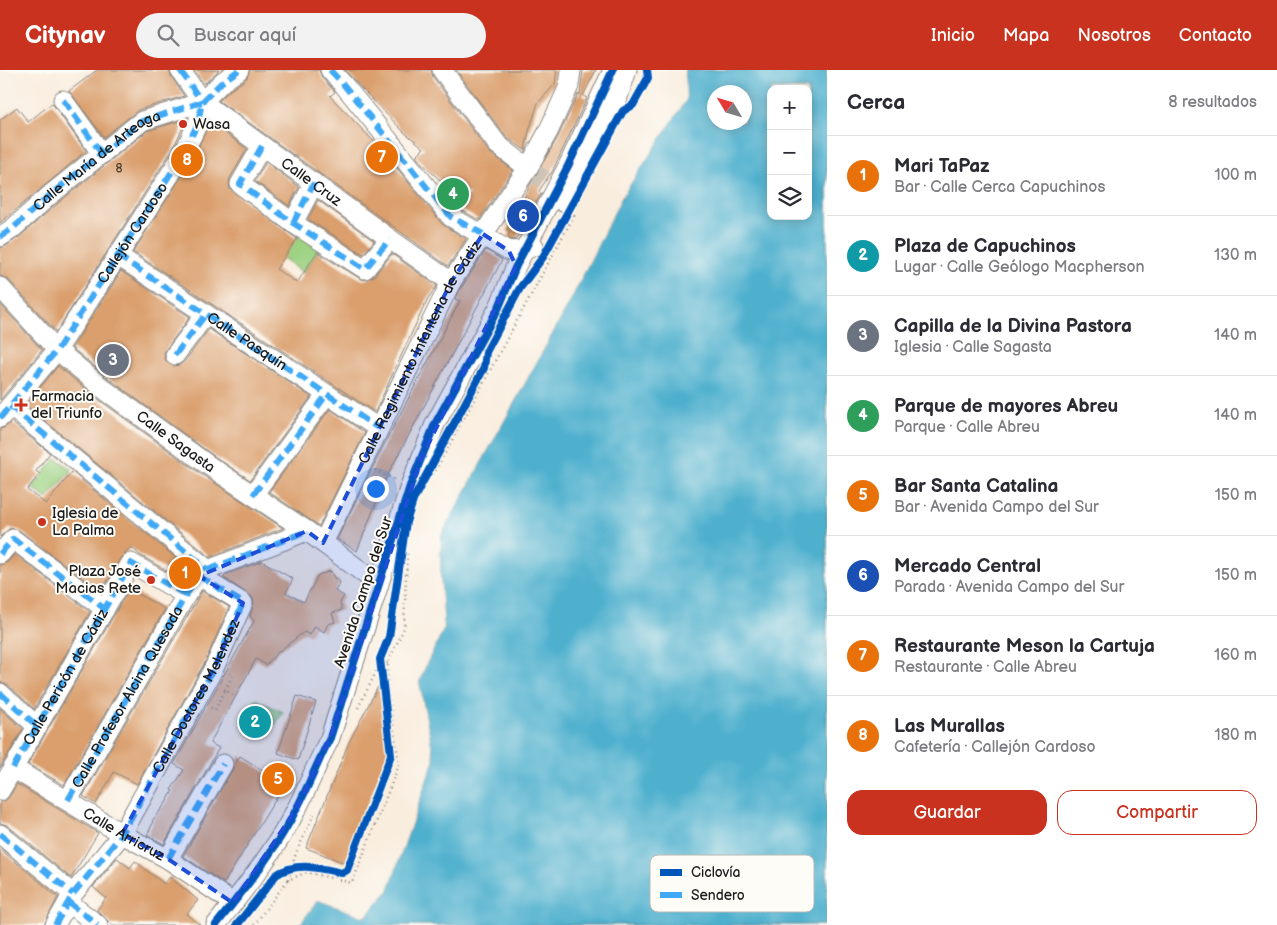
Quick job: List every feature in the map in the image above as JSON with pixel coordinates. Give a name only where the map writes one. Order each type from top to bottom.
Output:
[{"type":"street","name":"Calle Cruz","points":[[180,70],[202,102],[451,282]]},
{"type":"street","points":[[202,102],[222,82],[238,70]]},
{"type":"street","points":[[330,70],[451,217],[483,234],[526,250],[545,225],[558,201],[550,186],[613,70]]},
{"type":"street","points":[[442,70],[498,145],[528,168]]},
{"type":"street","name":"Calle Regimiento Infanteria de Cádiz","points":[[323,543],[451,282],[528,168],[569,86],[570,70]]},
{"type":"street","name":"Avenida Campo del Sur","points":[[216,925],[273,848],[298,808],[318,759],[330,738],[410,486],[435,424],[499,307],[526,250],[587,156],[614,90],[620,70]]},
{"type":"street","points":[[587,156],[606,127],[623,86],[627,70]]},
{"type":"street","points":[[63,100],[102,154]]},
{"type":"street","name":"Calle María de Arteaga","points":[[0,237],[142,121],[202,102]]},
{"type":"street","name":"Callejón Cardoso","points":[[5,412],[57,350],[116,255],[182,156],[198,123],[202,102]]},
{"type":"street","points":[[262,146],[240,184],[293,223],[365,269],[390,239]]},
{"type":"street","points":[[293,223],[314,183]]},
{"type":"street","name":"Avenida Campo del Sur","points":[[499,307],[525,271],[526,250]]},
{"type":"street","name":"Calle Pasquín","points":[[116,255],[378,428]]},
{"type":"street","name":"Calle Sagasta","points":[[0,287],[57,350],[105,390],[208,465],[307,531],[369,576]]},
{"type":"street","points":[[175,355],[206,314]]},
{"type":"street","points":[[253,495],[327,394]]},
{"type":"street","points":[[5,412],[204,573],[307,531]]},
{"type":"street","name":"Avenida Campo del Sur","points":[[318,759],[322,734],[369,576],[401,483],[422,440],[435,424]]},
{"type":"street","points":[[0,554],[13,539],[105,609]]},
{"type":"street","name":"Calle Pericón de Cádiz","points":[[0,791],[122,581],[131,562],[186,595]]},
{"type":"street","name":"Calle Profesor Alcina Quesada","points":[[68,800],[186,595],[204,573]]},
{"type":"street","name":"Calle Doctores Melendez","points":[[55,925],[70,898],[122,834],[215,666],[243,603],[204,573]]},
{"type":"street","points":[[360,646],[359,632],[373,585],[369,576]]},
{"type":"street","points":[[0,693],[38,727]]},
{"type":"street","points":[[168,859],[223,764]]},
{"type":"street","name":"Calle Arricruz","points":[[13,768],[122,834],[168,859],[233,903]]},
{"type":"street","points":[[0,834],[98,925]]},
{"type":"path","points":[[626,114],[633,106],[648,78],[647,70]]},
{"type":"path","points":[[626,114],[652,74],[651,70]]},
{"type":"path","points":[[427,480],[581,204]]},
{"type":"path","points":[[538,264],[544,257],[572,206]]},
{"type":"path","points":[[427,480],[484,368],[485,360]]},
{"type":"path","points":[[363,463],[401,483]]},
{"type":"path","points":[[398,572],[405,547]]},
{"type":"path","points":[[254,925],[288,880],[307,872],[352,883],[399,765],[387,684],[388,663],[404,628],[405,547]]},
{"type":"path","points":[[380,659],[379,666],[391,755]]},
{"type":"path","points":[[196,700],[214,710],[225,690],[236,696]]},
{"type":"path","points":[[284,870],[312,866],[342,873]]},
{"type":"highlighted area","points":[[483,234],[509,251],[516,266],[421,459],[330,738],[297,808],[233,903],[168,859],[122,834],[215,666],[243,603],[199,576],[307,531],[323,543],[451,282]]},
{"type":"green space","points":[[302,231],[322,245],[303,273],[283,258]]},
{"type":"green space","points":[[56,458],[72,470],[47,499],[32,488]]},
{"type":"green space","points":[[256,699],[283,712],[275,725],[269,722],[263,735],[243,723]]},
{"type":"water","points":[[685,70],[827,70],[827,925],[299,925],[318,900],[365,917],[388,891],[434,759],[419,682],[444,628],[440,574],[441,535],[567,307],[621,198],[686,100]]},
{"type":"pier","points":[[682,70],[685,70],[686,100],[621,198],[567,307],[441,535],[440,574],[444,628],[419,682],[434,759],[388,891],[365,917],[318,900],[299,925],[296,925],[317,898],[364,914],[386,890],[432,759],[416,682],[424,661],[441,628],[437,574],[439,534],[565,306],[618,197],[684,99]]},
{"type":"building","points":[[97,70],[169,70],[184,96],[138,110],[104,137],[69,91]]},
{"type":"building","points":[[194,70],[219,70],[204,84]]},
{"type":"building","points":[[250,70],[319,70],[322,78],[335,92],[330,96],[384,152],[442,224],[466,239],[448,266],[219,101],[246,79]]},
{"type":"building","points":[[345,70],[431,70],[433,77],[489,152],[513,170],[479,220],[458,208],[469,194],[447,178],[443,183],[423,164],[416,156],[424,148],[404,132]]},
{"type":"building","points":[[456,70],[557,70],[555,84],[538,103],[525,150],[506,137]]},
{"type":"building","points":[[583,70],[596,70],[583,96],[587,98],[551,174],[539,191],[541,194],[516,239],[512,240],[508,237],[510,232],[507,231],[530,185],[558,137],[578,94],[580,95]]},
{"type":"building","points":[[52,103],[86,151],[0,223],[0,120],[17,107],[28,122]]},
{"type":"building","points":[[183,120],[186,121],[172,150],[56,332],[8,279],[0,276],[0,248],[19,237],[147,131]]},
{"type":"building","points":[[210,122],[247,149],[230,178],[230,189],[297,239],[276,269],[297,283],[317,252],[364,280],[373,277],[392,254],[437,286],[428,298],[375,412],[133,252],[191,162]]},
{"type":"building","points":[[266,162],[299,187],[289,206],[255,181]]},
{"type":"building","points":[[318,200],[374,241],[363,254],[308,219]]},
{"type":"building","points":[[486,250],[502,260],[386,478],[357,551],[337,539],[388,437],[460,301],[455,299]]},
{"type":"building","points":[[121,271],[190,317],[166,349],[165,359],[169,364],[174,366],[184,362],[209,329],[311,397],[250,480],[112,381],[72,348]]},
{"type":"building","points":[[0,304],[42,350],[0,400]]},
{"type":"building","points":[[58,366],[98,399],[201,474],[283,528],[210,557],[26,405]]},
{"type":"building","points":[[330,409],[365,433],[319,526],[269,492]]},
{"type":"building","points":[[11,422],[50,453],[36,471],[40,474],[27,490],[46,504],[72,472],[190,570],[181,579],[140,555],[131,547],[121,557],[101,592],[19,530],[10,528],[0,537],[0,429]]},
{"type":"building","points":[[15,554],[90,612],[34,709],[8,685],[0,682],[0,565],[8,562]]},
{"type":"building","points":[[262,561],[293,579],[286,593],[304,602],[318,575],[331,571],[334,578],[340,582],[335,591],[344,596],[340,603],[342,610],[332,613],[335,622],[328,624],[324,632],[315,626],[310,635],[304,632],[278,652],[266,665],[256,659],[210,743],[219,748],[164,844],[147,835],[153,823],[152,821],[166,803],[173,791],[171,790],[184,770],[174,764],[254,621],[250,616],[254,603],[252,597],[224,578],[225,575]]},
{"type":"building","points":[[129,589],[165,609],[64,785],[28,764]]},
{"type":"building","points":[[202,591],[229,607],[206,660],[137,784],[114,772],[96,804],[83,796]]},
{"type":"building","points":[[379,685],[389,749],[345,863],[306,848],[349,742]]},
{"type":"building","points":[[297,696],[316,702],[298,760],[278,753]]},
{"type":"building","points":[[0,708],[23,729],[0,768]]},
{"type":"building","points":[[240,756],[285,784],[224,883],[183,856]]},
{"type":"building","points":[[17,784],[98,833],[71,878],[7,825],[0,823],[0,802],[5,801],[9,797]]},
{"type":"building","points":[[0,849],[58,897],[44,925],[0,925]]},
{"type":"building","points":[[117,858],[130,868],[135,861],[164,884],[170,877],[198,900],[187,914],[200,925],[112,925],[97,910],[106,898],[93,887]]},
{"type":"tunnel","points":[[528,168],[545,181]]},
{"type":"marked path","points":[[180,70],[202,102]]},
{"type":"marked path","points":[[0,418],[57,350],[182,156],[198,123],[202,102],[222,82],[239,70]]},
{"type":"marked path","points":[[330,70],[451,217],[483,234]]},
{"type":"marked path","points":[[63,100],[102,154]]},
{"type":"marked path","points":[[0,237],[142,121],[202,102]]},
{"type":"marked path","points":[[262,146],[240,184],[293,223],[365,269],[390,239]]},
{"type":"marked path","points":[[293,223],[314,183]]},
{"type":"marked path","points":[[117,255],[378,428]]},
{"type":"marked path","points":[[175,355],[206,314]]},
{"type":"marked path","points":[[253,495],[327,394]]},
{"type":"marked path","points":[[10,406],[208,570]]},
{"type":"marked path","points":[[68,800],[186,595],[199,576],[208,570],[307,531]]},
{"type":"marked path","points":[[0,554],[13,539],[105,609]]},
{"type":"marked path","points":[[13,768],[131,563],[186,595]]},
{"type":"marked path","points":[[55,925],[73,894],[122,834],[215,666],[243,603],[199,576]]},
{"type":"marked path","points":[[0,693],[38,727]]},
{"type":"marked path","points":[[168,859],[223,764]]},
{"type":"marked path","points":[[0,834],[73,894]]},
{"type":"marked path","points":[[68,902],[98,925]]},
{"type":"cycle path","points":[[216,925],[280,839],[330,738],[410,486],[435,424],[499,307],[516,266],[568,166],[613,70]]},
{"type":"cycle path","points":[[237,925],[276,875],[292,868],[300,867],[342,873],[347,870],[391,755],[380,659],[389,637],[406,522],[414,498],[484,368],[486,352],[520,288],[543,257],[623,111],[633,105],[648,78],[647,70]]},
{"type":"place","name":"Wasa","points":[[183,124]]},
{"type":"place","name":"Restaurante Meson la Cartuja","points":[[382,157]]},
{"type":"place","name":"Las Murallas","points":[[187,160]]},
{"type":"place","name":"Parque de mayores Abreu","points":[[453,194]]},
{"type":"place","name":"Mercado Central","points":[[523,216]]},
{"type":"place","name":"Capilla de la Divina Pastora","points":[[113,360]]},
{"type":"place","name":"Farmacia del Triunfo","points":[[21,405]]},
{"type":"place","name":"Iglesia de La Palma","points":[[42,522]]},
{"type":"place","name":"Mari TaPaz","points":[[185,573]]},
{"type":"place","name":"Plaza José Macias Rete","points":[[151,580]]},
{"type":"place","name":"Plaza de Capuchinos","points":[[255,722]]},
{"type":"place","name":"Bar Santa Catalina","points":[[278,779]]}]
